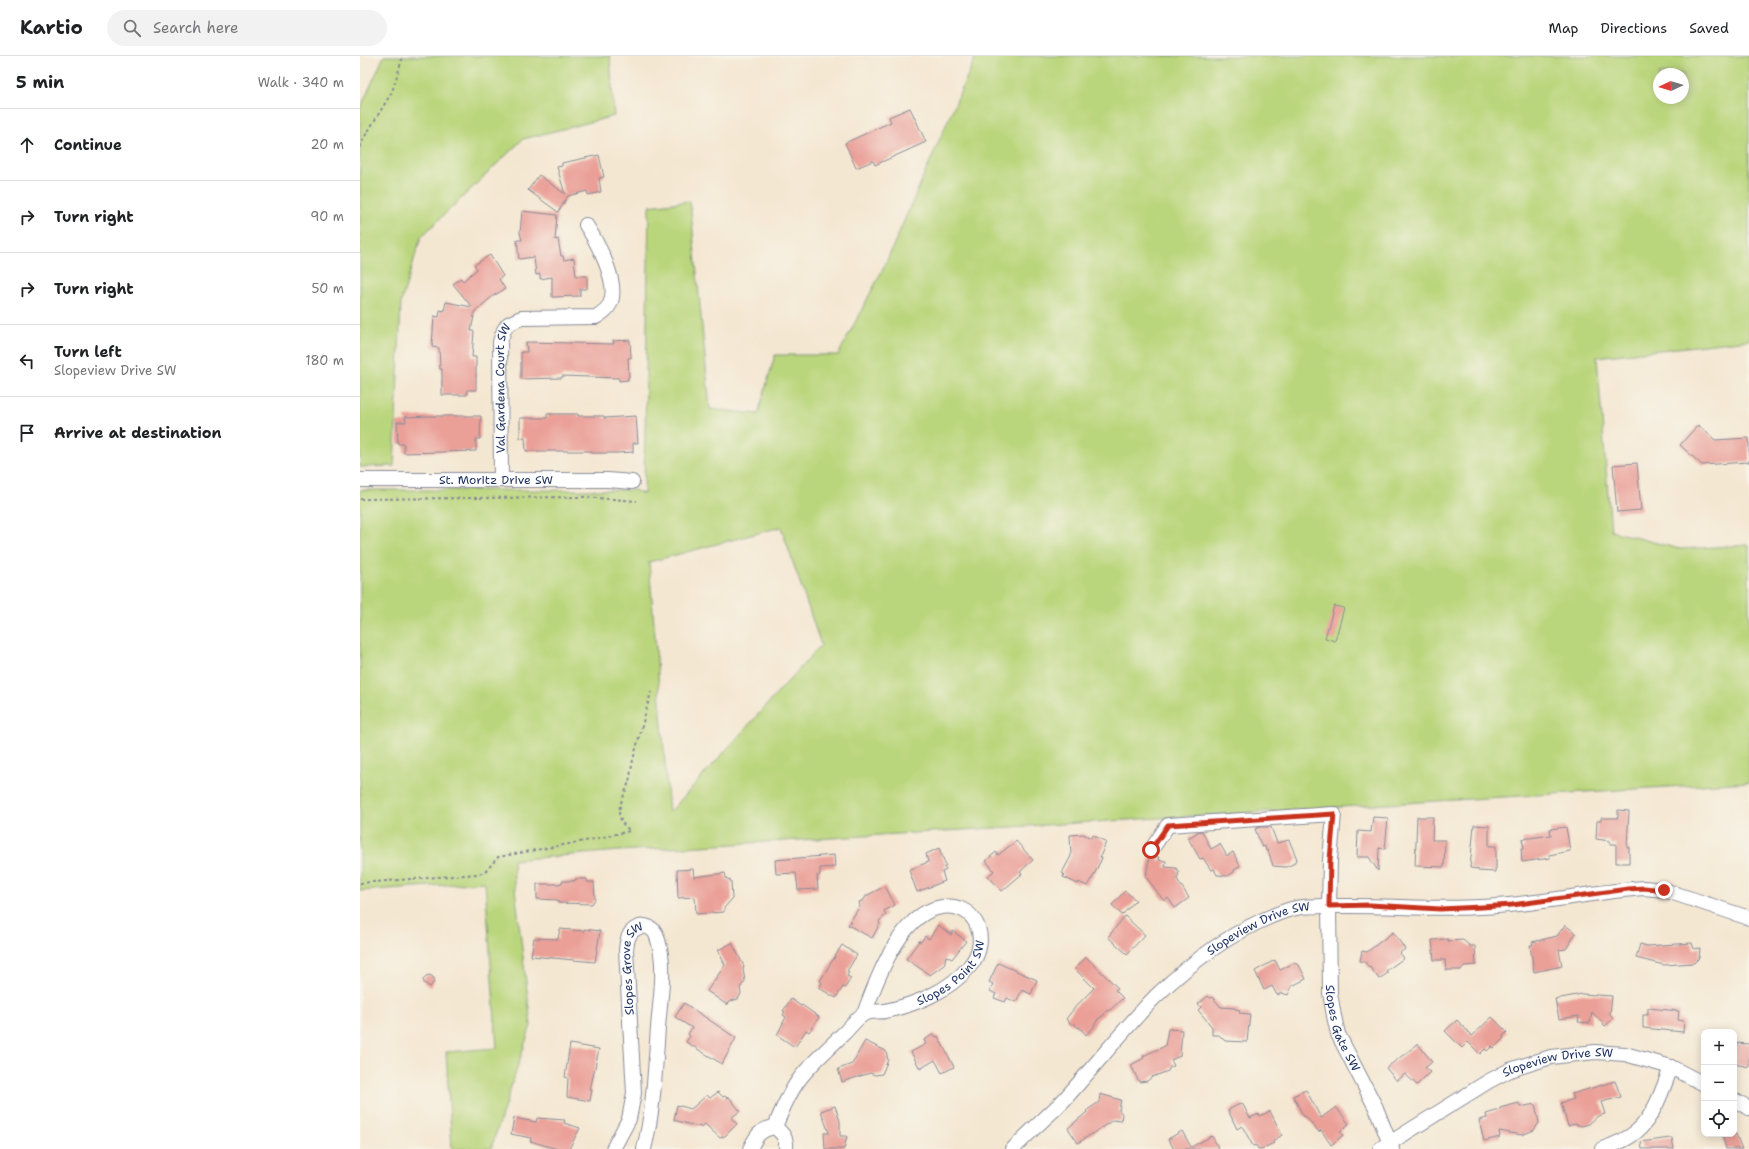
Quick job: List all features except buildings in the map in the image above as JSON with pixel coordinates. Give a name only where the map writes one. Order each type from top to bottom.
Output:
[{"type":"street","name":"Val Gardena Court SW","points":[[501,480],[500,342],[504,330],[508,324],[521,318],[596,317],[604,312],[610,304],[612,290],[606,262],[597,242],[586,225]]},
{"type":"street","name":"St. Moritz Drive SW","points":[[360,480],[608,480],[632,482]]},
{"type":"street","name":"Slopes Gate SW","points":[[1151,850],[1168,825],[1334,814],[1330,860],[1330,993],[1338,1034],[1376,1108],[1387,1147]]},
{"type":"street","name":"Slopeview Drive SW","points":[[1013,1149],[1032,1129],[1062,1102],[1155,998],[1187,968],[1239,933],[1271,916],[1287,910],[1329,906],[1370,905],[1440,909],[1482,907],[1512,905],[1644,888],[1664,890],[1749,918]]},
{"type":"street","name":"Slopes Point SW","points":[[775,1127],[787,1100],[809,1068],[864,1014],[874,986],[892,950],[913,922],[927,910],[944,906],[958,907],[969,913],[978,926],[981,936],[979,954],[969,967],[952,984],[909,1004],[885,1011],[864,1014]]},
{"type":"street","name":"Slopes Grove SW","points":[[613,1149],[629,1119],[634,1093],[626,950],[627,939],[632,931],[644,926],[653,930],[657,935],[661,953],[662,981],[652,1106],[644,1149]]},
{"type":"street","name":"Slopeview Drive SW","points":[[1387,1147],[1489,1081],[1510,1070],[1544,1058],[1571,1054],[1609,1053],[1644,1059],[1671,1067],[1701,1082]]},
{"type":"street","points":[[1602,1149],[1626,1139],[1637,1131],[1648,1118],[1658,1099],[1671,1067]]},
{"type":"street","points":[[1736,1101],[1749,1108]]},
{"type":"street","points":[[750,1149],[758,1133],[767,1128],[775,1127],[787,1140],[786,1149]]},
{"type":"path","points":[[360,147],[392,92],[403,56]]},
{"type":"path","points":[[360,499],[584,497],[637,500]]},
{"type":"path","points":[[360,883],[478,874],[485,872],[498,857],[630,831],[622,823],[619,814],[620,805],[628,782],[632,760],[651,692]]},
{"type":"green space","points":[[384,56],[610,56],[614,116],[523,139],[421,237],[401,302],[394,466],[360,467],[360,109]]},
{"type":"green space","points":[[976,56],[1749,56],[1749,340],[1597,357],[1611,531],[1680,549],[1749,545],[1749,782],[619,851],[513,860],[531,1025],[491,1149],[452,1149],[446,1052],[497,1048],[485,882],[360,891],[360,490],[634,490],[644,494],[649,206],[690,201],[710,409],[758,414],[775,355],[838,355],[884,267]],"holes":[[[781,527],[821,645],[669,813],[649,562]]]},
{"type":"route","points":[[1151,850],[1159,836],[1168,825],[1334,814],[1330,860],[1329,906],[1410,906],[1440,909],[1482,907],[1556,900],[1628,889],[1644,888],[1664,890]]}]
